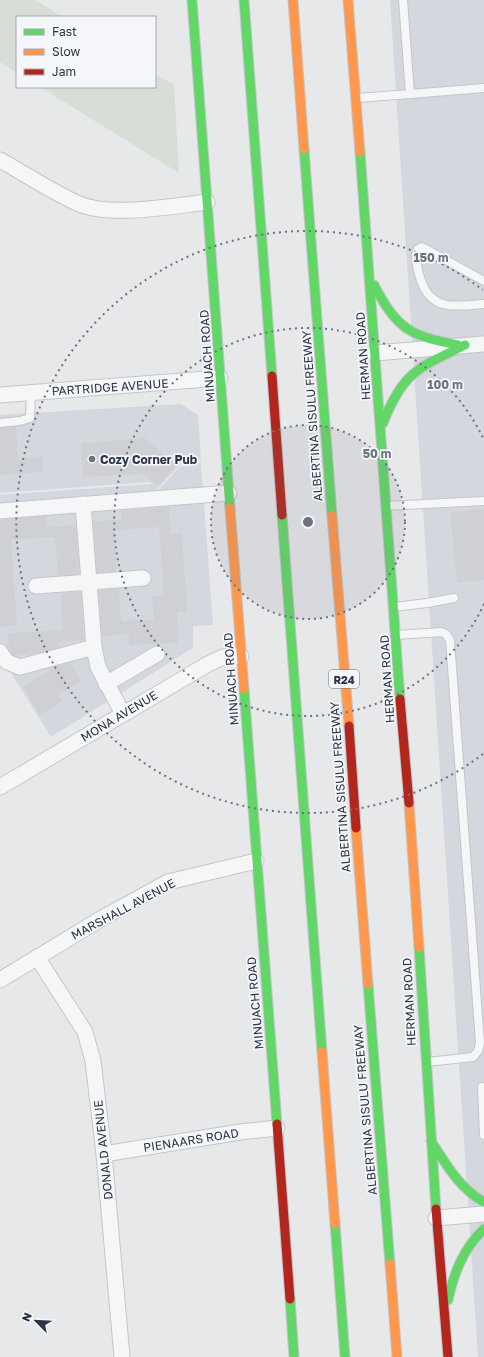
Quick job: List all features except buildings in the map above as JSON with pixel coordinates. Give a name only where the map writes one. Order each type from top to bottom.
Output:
[{"type":"main road","name":"MINUACH ROAD","points":[[192,0],[294,1357]]},
{"type":"main road","points":[[244,0],[345,1357]]},
{"type":"main road","name":"ALBERTINA SISULU FREEWAY","points":[[293,0],[397,1357]]},
{"type":"main road","name":"HERMAN ROAD","points":[[348,0],[381,431],[384,506],[396,635],[415,880],[424,1062],[448,1357]]},
{"type":"main road","points":[[369,275],[385,308],[400,325],[410,332],[423,337],[462,345]]},
{"type":"main road","points":[[381,431],[394,395],[406,378],[424,365],[462,345]]},
{"type":"main road","points":[[430,1139],[456,1177],[478,1199],[484,1202]]},
{"type":"main road","points":[[444,1317],[450,1288],[460,1259],[472,1241],[484,1229]]},
{"type":"street","points":[[0,160],[77,204],[97,209],[160,208],[207,202]]},
{"type":"street","points":[[375,353],[484,344]]},
{"type":"street","name":"PARTRIDGE AVENUE","points":[[0,395],[220,378]]},
{"type":"street","points":[[0,511],[229,493]]},
{"type":"street","points":[[83,504],[94,647],[98,667],[123,714]]},
{"type":"street","points":[[36,586],[143,578]]},
{"type":"street","points":[[0,652],[7,662],[20,667],[94,647]]},
{"type":"street","points":[[106,684],[157,654]]},
{"type":"street","name":"MONA AVENUE","points":[[1,784],[216,660],[231,655],[241,656]]},
{"type":"street","name":"MARSHALL AVENUE","points":[[0,980],[104,917],[168,882],[256,861]]},
{"type":"street","name":"DONALD AVENUE","points":[[38,957],[85,1032],[92,1061],[104,1154],[122,1357]]},
{"type":"street","name":"PIENAARS ROAD","points":[[104,1154],[240,1132],[277,1128]]},
{"type":"street","points":[[436,1218],[484,1214]]},
{"type":"lane","points":[[403,0],[410,94]]},
{"type":"lane","points":[[356,98],[484,88]]},
{"type":"lane","points":[[484,281],[422,247],[418,249],[416,255],[420,280],[431,297],[450,306],[484,304]]},
{"type":"lane","points":[[0,423],[20,421],[30,418],[31,392]]},
{"type":"lane","points":[[384,506],[484,501]]},
{"type":"lane","points":[[393,607],[454,598]]},
{"type":"lane","points":[[396,635],[425,632],[446,634],[450,646],[480,1043],[478,1051],[474,1057],[424,1062]]},
{"type":"lane","points":[[482,1087],[484,1135]]},
{"type":"shaded area","points":[[0,0],[35,0],[61,16],[16,16],[16,72],[0,62]]},
{"type":"shaded area","points":[[390,0],[484,0],[484,1357],[478,1357]]},
{"type":"shaded area","points":[[156,75],[174,85],[179,173],[42,88],[156,88]]},
{"type":"shaded area","points":[[181,404],[198,415],[201,460],[182,463],[157,489],[158,490],[181,466],[201,463],[213,625],[193,626],[193,648],[51,737],[0,655],[0,495],[152,484],[150,482],[0,493],[0,415]]},
{"type":"traffic: fast","points":[[192,0],[230,508]]},
{"type":"traffic: fast","points":[[244,0],[272,376]]},
{"type":"traffic: fast","points":[[304,149],[332,515]]},
{"type":"traffic: fast","points":[[360,152],[400,699]]},
{"type":"traffic: fast","points":[[374,285],[390,312],[407,328],[416,334],[458,345]]},
{"type":"traffic: fast","points":[[383,423],[390,406],[405,382],[424,366],[465,345]]},
{"type":"traffic: fast","points":[[282,515],[322,1052]]},
{"type":"traffic: fast","points":[[244,689],[277,1124]]},
{"type":"traffic: fast","points":[[419,947],[436,1209]]},
{"type":"traffic: fast","points":[[368,984],[390,1264]]},
{"type":"traffic: fast","points":[[431,1141],[460,1183],[484,1202]]},
{"type":"traffic: fast","points":[[335,1224],[345,1357]]},
{"type":"traffic: fast","points":[[448,1300],[453,1280],[460,1262],[470,1245],[484,1229]]},
{"type":"traffic: fast","points":[[290,1299],[294,1357]]},
{"type":"traffic: slow","points":[[293,0],[304,149]]},
{"type":"traffic: slow","points":[[348,0],[360,152]]},
{"type":"traffic: slow","points":[[230,508],[244,689]]},
{"type":"traffic: slow","points":[[332,515],[349,726]]},
{"type":"traffic: slow","points":[[409,803],[419,947]]},
{"type":"traffic: slow","points":[[356,828],[368,984]]},
{"type":"traffic: slow","points":[[322,1052],[335,1224]]},
{"type":"traffic: slow","points":[[390,1264],[397,1357]]},
{"type":"traffic: jam","points":[[272,376],[282,515]]},
{"type":"traffic: jam","points":[[400,699],[409,803]]},
{"type":"traffic: jam","points":[[349,726],[356,828]]},
{"type":"traffic: jam","points":[[277,1124],[290,1299]]},
{"type":"traffic: jam","points":[[436,1209],[448,1357]]},
{"type":"place","name":"Cozy Corner Pub","points":[[92,459]]}]
